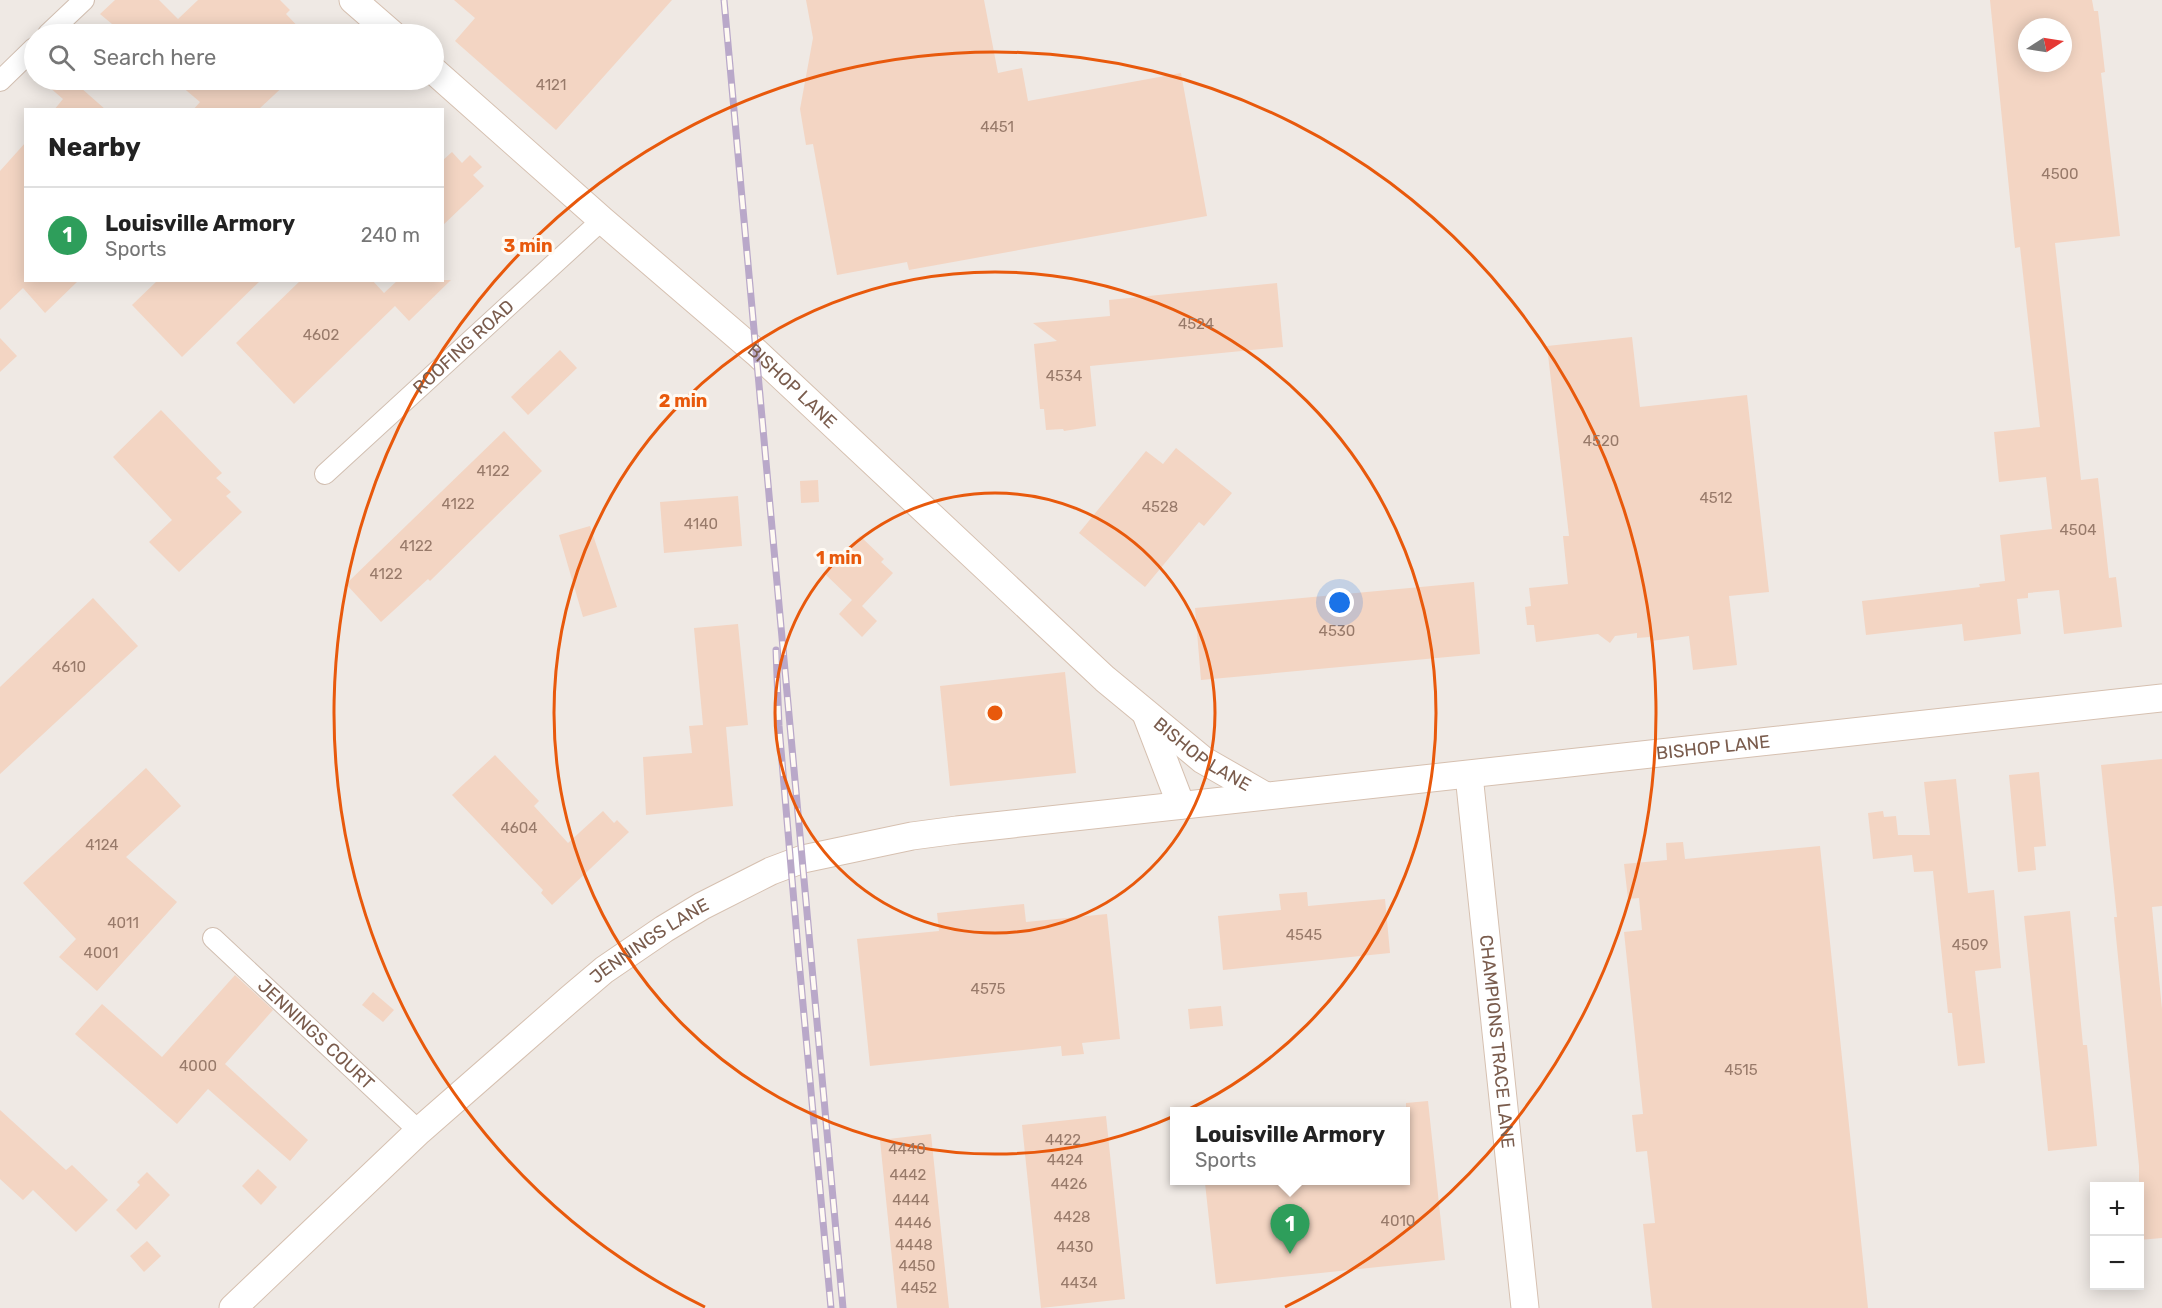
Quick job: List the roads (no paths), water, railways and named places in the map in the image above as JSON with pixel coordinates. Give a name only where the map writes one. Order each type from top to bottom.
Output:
[{"type":"street","points":[[59,24],[84,0]]},
{"type":"street","points":[[353,0],[381,24]]},
{"type":"street","points":[[0,81],[24,58]]},
{"type":"street","name":"BISHOP LANE","points":[[444,80],[757,353],[1105,679],[1203,760],[1264,795]]},
{"type":"street","name":"ROOFING ROAD","points":[[324,474],[602,220]]},
{"type":"street","name":"BISHOP LANE","points":[[1144,711],[1181,805],[2162,698]]},
{"type":"street","name":"CHAMPIONS TRACE LANE","points":[[1468,775],[1525,1308]]},
{"type":"street","name":"JENNINGS LANE","points":[[233,1308],[419,1131],[604,970],[702,906],[802,859],[912,836],[1181,805]]},
{"type":"street","name":"JENNINGS COURT","points":[[213,938],[419,1131]]},
{"type":"railway","points":[[724,0],[843,1308]]},
{"type":"railway","points":[[776,650],[779,726],[831,1308]]},
{"type":"place","name":"Louisville Armory","points":[[1290,1254]]}]
